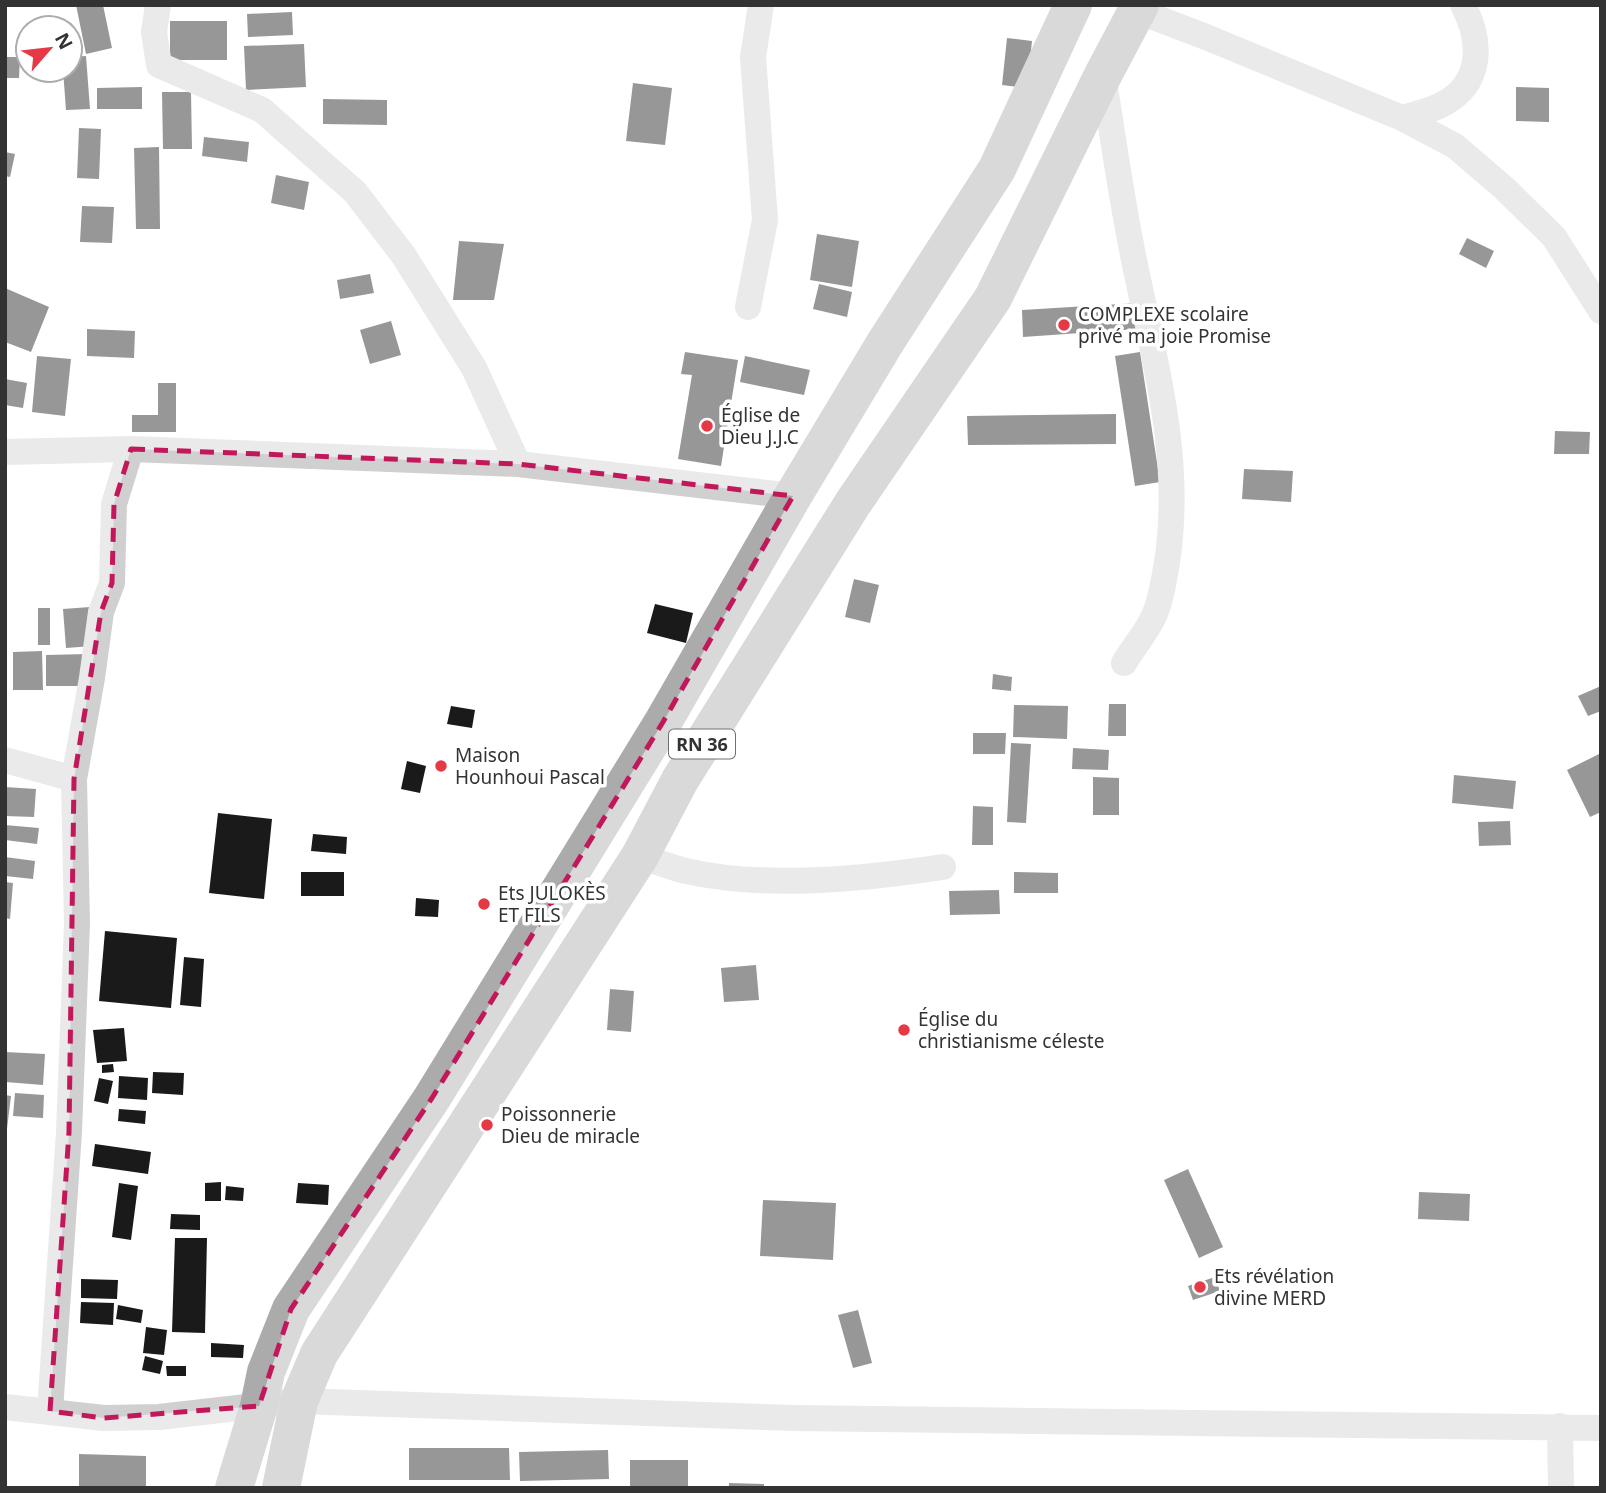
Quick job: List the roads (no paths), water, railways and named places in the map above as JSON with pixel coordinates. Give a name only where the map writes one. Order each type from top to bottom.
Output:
[{"type":"main road","name":"RN 36","points":[[234,1488],[259,1406],[266,1372],[291,1308],[432,1098],[663,722],[885,343],[997,169],[1073,5]]},
{"type":"main road","name":"RN 36","points":[[281,1488],[299,1401],[319,1354],[640,856],[680,780],[845,514],[993,298],[1102,75],[1139,8]]},
{"type":"street","points":[[158,5],[154,32],[159,65],[262,110],[355,192],[404,256],[474,368],[518,464]]},
{"type":"street","points":[[748,307],[765,220],[753,57],[761,5]]},
{"type":"street","points":[[1402,118],[1444,104],[1469,83],[1477,57],[1471,21],[1463,5]]},
{"type":"street","points":[[1139,8],[1402,118],[1455,146],[1504,188],[1554,237],[1601,311]]},
{"type":"street","points":[[1102,75],[1137,278],[1155,348],[1173,487],[1170,543],[1163,585],[1153,617],[1124,663]]},
{"type":"street","points":[[50,1410],[69,1132],[76,924],[74,779],[101,612],[112,583],[114,504],[131,449]]},
{"type":"street","points":[[5,452],[131,449],[518,464],[793,496]]},
{"type":"street","points":[[5,760],[74,779]]},
{"type":"street","points":[[640,856],[685,871],[736,878],[793,880],[878,877],[943,867]]},
{"type":"street","points":[[5,1407],[104,1418],[159,1417],[299,1401],[794,1418],[1601,1428]]},
{"type":"street","points":[[1560,1426],[1561,1488]]},
{"type":"place","name":"COMPLEXE scolaire privé ma joie Promise","points":[[1064,325]]},
{"type":"place","name":"Église de Dieu J.J.C","points":[[707,426]]},
{"type":"place","name":"Maison Hounhoui Pascal","points":[[441,766]]},
{"type":"place","name":"Ets JULOKÈS ET FILS","points":[[484,904]]},
{"type":"place","name":"Église du christianisme céleste","points":[[904,1030]]},
{"type":"place","name":"Poissonnerie Dieu de miracle","points":[[487,1125]]},
{"type":"place","name":"Ets révélation divine MERD","points":[[1200,1287]]}]
